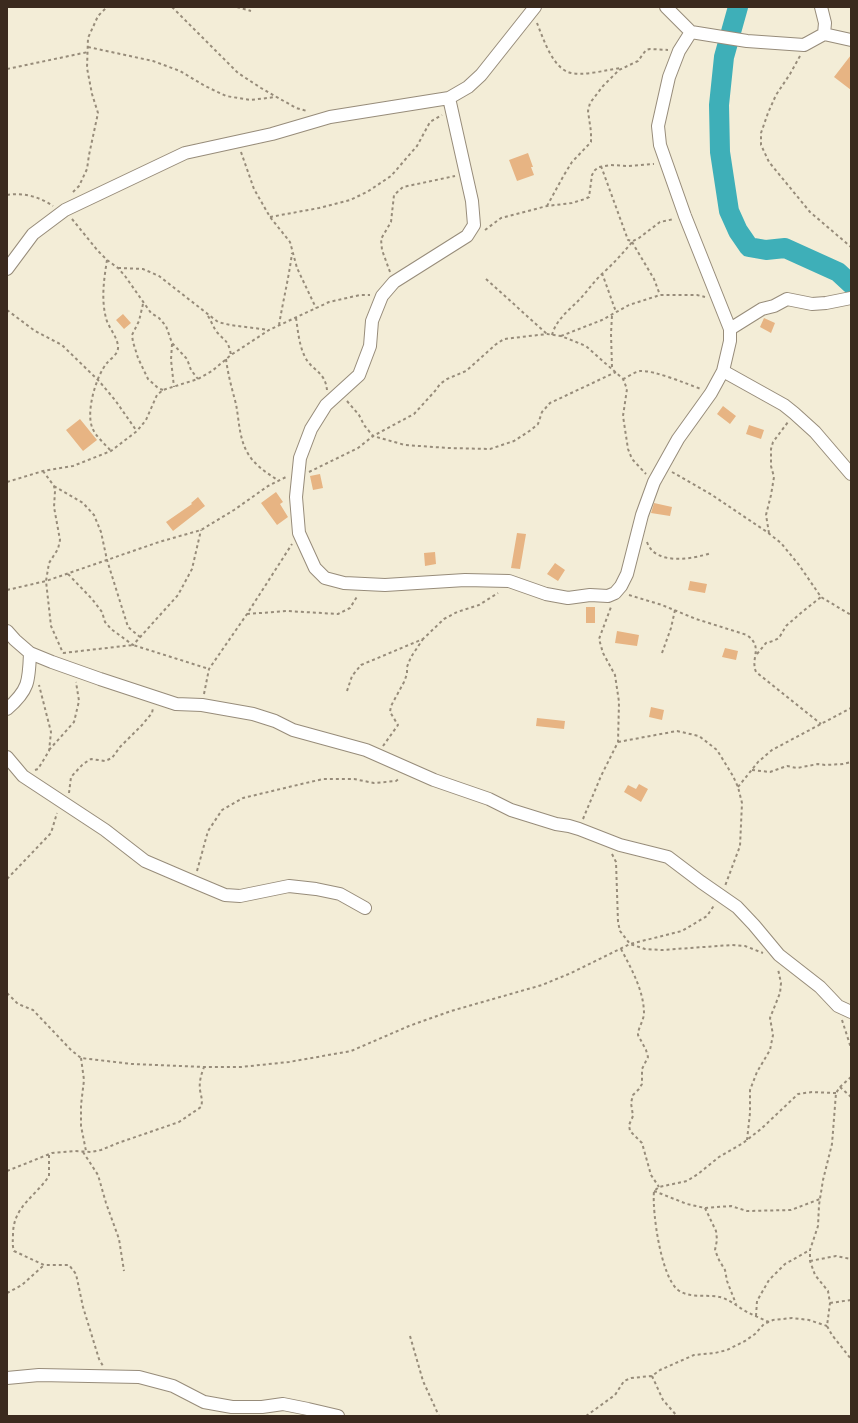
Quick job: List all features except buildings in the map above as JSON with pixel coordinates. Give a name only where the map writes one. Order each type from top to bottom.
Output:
[{"type":"street","points":[[666,7],[690,32],[747,41],[804,45],[824,34],[845,39],[851,29]]},
{"type":"street","points":[[821,7],[825,23],[824,34]]},
{"type":"street","points":[[7,269],[33,234],[63,211],[185,153],[272,134],[330,117],[450,104],[481,75],[534,9]]},
{"type":"street","points":[[450,104],[472,201],[474,225],[467,236],[394,282],[382,296],[372,321],[370,346],[359,375],[326,405],[311,429],[300,458],[296,497],[299,533],[315,568],[325,578],[344,583],[385,585],[465,580],[509,582],[546,594],[568,598],[590,595],[608,596],[615,593],[621,586],[627,574],[639,527],[654,482],[678,439],[711,393],[723,371],[730,341],[730,329],[685,216],[660,145],[658,126],[669,76],[679,51],[690,32]]},
{"type":"street","points":[[730,329],[762,310],[787,299],[812,304],[851,298]]},
{"type":"street","points":[[723,371],[784,405],[794,413],[815,432],[851,474]]},
{"type":"street","points":[[7,630],[15,640],[30,653],[73,670],[176,704],[202,705],[253,714],[275,721],[292,730],[358,747],[434,780],[489,799],[515,812],[579,829],[620,845],[668,857],[737,907],[779,955],[820,987],[838,1006],[851,1012]]},
{"type":"street","points":[[7,709],[15,702],[26,688],[29,679],[30,653]]},
{"type":"street","points":[[7,757],[23,776],[105,830],[144,861],[225,895],[240,896],[289,886],[316,889],[340,894],[365,908]]},
{"type":"street","points":[[7,1378],[39,1375],[139,1377],[173,1386],[204,1402],[232,1407],[262,1407],[282,1404],[308,1408],[338,1416]]},
{"type":"path","points":[[71,195],[79,186],[87,169],[88,154],[98,113],[92,94],[87,68],[88,38],[98,16],[106,7]]},
{"type":"path","points":[[172,7],[238,73],[260,88],[296,108],[310,112]]},
{"type":"path","points":[[237,7],[251,11]]},
{"type":"path","points":[[534,9],[544,40],[560,67],[568,72],[575,73],[622,68],[638,61],[647,49],[679,51]]},
{"type":"path","points":[[804,45],[798,60],[776,95],[768,113],[761,133],[761,145],[769,162],[810,212],[851,247]]},
{"type":"path","points":[[88,47],[153,61],[180,71],[226,96],[250,100],[276,97]]},
{"type":"path","points":[[7,69],[88,52]]},
{"type":"path","points":[[547,206],[572,162],[591,142],[588,111],[590,103],[603,86],[622,68]]},
{"type":"path","points":[[270,217],[319,208],[350,200],[367,192],[391,176],[417,146],[430,122],[450,104]]},
{"type":"path","points":[[237,141],[254,189],[270,217],[290,242],[297,268],[316,308]]},
{"type":"path","points":[[467,236],[486,229],[501,218],[547,206],[572,203],[586,199],[589,197],[592,175],[595,170],[601,166],[666,162]]},
{"type":"path","points":[[601,166],[619,212],[627,238],[632,242],[654,279],[660,295]]},
{"type":"path","points":[[394,282],[385,260],[381,239],[391,222],[394,195],[403,187],[465,174]]},
{"type":"path","points":[[7,195],[17,194],[37,198],[63,211],[107,260],[118,268],[151,314],[159,318],[166,326],[172,343],[171,360],[174,387]]},
{"type":"path","points":[[552,335],[555,326],[561,318],[580,299],[602,273],[619,258],[632,242],[660,222],[685,216]]},
{"type":"path","points":[[279,325],[283,301],[290,275],[292,252]]},
{"type":"path","points":[[107,260],[104,282],[106,319],[118,346],[117,352],[107,364],[98,380],[93,392],[90,413],[92,428],[111,451]]},
{"type":"path","points":[[118,268],[143,269],[159,276],[218,322],[269,330]]},
{"type":"path","points":[[602,273],[616,312]]},
{"type":"path","points":[[486,279],[547,334]]},
{"type":"path","points":[[7,482],[43,471],[73,466],[111,451],[137,430],[146,420],[157,395],[163,390],[198,379],[212,371],[231,355],[279,325],[329,302],[360,295],[382,296]]},
{"type":"path","points":[[561,336],[602,320],[629,306],[660,295],[697,295],[718,300]]},
{"type":"path","points":[[143,304],[139,321],[132,335],[132,342],[148,379],[163,390]]},
{"type":"path","points":[[7,310],[35,331],[62,345],[98,380],[137,430]]},
{"type":"path","points":[[208,314],[213,326],[229,344],[231,355]]},
{"type":"path","points":[[612,315],[612,368]]},
{"type":"path","points":[[296,318],[301,348],[306,359],[326,381],[326,405]]},
{"type":"path","points":[[7,590],[46,581],[201,530],[234,510],[268,486],[358,448],[373,436],[414,414],[440,384],[447,379],[466,371],[495,345],[504,339],[547,334],[561,336],[586,346],[612,368],[623,379],[627,389],[623,416],[628,449],[632,459],[639,468],[654,482]]},
{"type":"path","points":[[172,343],[187,359],[191,370],[198,379]]},
{"type":"path","points":[[226,359],[229,379],[236,406],[239,429],[247,452],[258,466],[279,481]]},
{"type":"path","points":[[623,379],[640,371],[654,373],[711,393]]},
{"type":"path","points":[[339,394],[359,414],[364,425],[373,436],[405,445],[490,449],[514,441],[531,430],[538,424],[542,412],[550,403],[616,372]]},
{"type":"path","points":[[769,534],[766,515],[774,477],[771,466],[771,449],[773,442],[794,413]]},
{"type":"path","points":[[662,466],[712,495],[769,534],[799,565],[821,597],[851,616]]},
{"type":"path","points":[[43,471],[54,486],[83,503],[94,515],[101,532],[107,560],[128,627],[140,637]]},
{"type":"path","points":[[54,486],[54,507],[60,540],[58,549],[49,563],[46,581],[51,626],[63,653],[133,645],[178,595],[192,569],[201,530]]},
{"type":"path","points":[[639,527],[646,537],[648,546],[656,554],[668,558],[687,559],[711,553]]},
{"type":"path","points":[[202,705],[209,669],[247,614],[299,533]]},
{"type":"path","points":[[67,573],[92,599],[102,612],[105,622],[111,629],[133,645],[209,669]]},
{"type":"path","points":[[247,614],[287,611],[338,614],[350,608],[365,584]]},
{"type":"path","points":[[374,753],[385,745],[398,724],[390,712],[391,706],[404,682],[407,674],[407,667],[411,658],[423,639],[444,619],[457,612],[479,605],[515,584]]},
{"type":"path","points":[[579,829],[601,776],[618,742],[619,702],[616,675],[604,653],[599,639],[615,593],[634,596],[696,619],[747,635],[753,640],[756,646],[754,666],[756,672],[821,724]]},
{"type":"path","points":[[756,654],[766,643],[779,638],[786,626],[821,597]]},
{"type":"path","points":[[662,652],[671,628],[675,610]]},
{"type":"path","points":[[347,692],[352,676],[361,665],[423,639]]},
{"type":"path","points":[[30,669],[40,686],[51,732],[49,750]]},
{"type":"path","points":[[23,776],[38,769],[49,750],[74,722],[79,701],[73,670]]},
{"type":"path","points":[[66,805],[72,777],[82,764],[91,760],[105,761],[112,758],[120,747],[152,713],[157,698]]},
{"type":"path","points":[[738,787],[758,762],[772,750],[851,708]]},
{"type":"path","points":[[7,993],[18,1004],[32,1010],[71,1050],[81,1058],[132,1064],[241,1067],[289,1062],[351,1051],[408,1026],[451,1011],[542,986],[571,974],[630,944],[682,931],[707,916],[721,896],[740,846],[742,803],[738,787],[717,750],[699,736],[677,731],[618,742]]},
{"type":"path","points":[[752,770],[770,772],[787,766],[796,768],[818,764],[843,764],[851,762]]},
{"type":"path","points":[[194,882],[208,831],[222,810],[243,798],[324,779],[354,779],[374,784],[396,780],[412,771]]},
{"type":"path","points":[[7,879],[51,833],[58,812],[56,798]]},
{"type":"path","points":[[604,839],[616,862],[620,931],[630,944],[644,948],[662,950],[745,946],[767,955],[779,955]]},
{"type":"path","points":[[621,949],[634,974],[643,999],[644,1016],[638,1036],[648,1056],[642,1069],[642,1084],[640,1089],[633,1095],[631,1103],[633,1116],[629,1125],[630,1131],[642,1144],[651,1175],[659,1187]]},
{"type":"path","points":[[747,1140],[750,1113],[750,1090],[757,1072],[770,1050],[773,1035],[770,1018],[780,994],[781,983],[778,968]]},
{"type":"path","points":[[838,1006],[851,1048]]},
{"type":"path","points":[[81,1058],[84,1080],[81,1105],[81,1126],[87,1152]]},
{"type":"path","points":[[7,1171],[49,1154],[101,1150],[179,1122],[201,1107],[200,1076],[204,1067]]},
{"type":"path","points":[[851,1077],[840,1086],[836,1093],[832,1144],[823,1180],[818,1226],[810,1250],[810,1261],[814,1275],[828,1291],[830,1303],[827,1326],[832,1335],[851,1359]]},
{"type":"path","points":[[840,1086],[851,1097]]},
{"type":"path","points":[[654,1191],[659,1187],[687,1181],[747,1140],[761,1129],[798,1094],[812,1092],[836,1093]]},
{"type":"path","points":[[83,1152],[98,1175],[119,1239],[124,1271]]},
{"type":"path","points":[[49,1154],[49,1176],[18,1212],[13,1226],[12,1246],[14,1251],[44,1265],[69,1265],[76,1274],[83,1307],[99,1359],[109,1376]]},
{"type":"path","points":[[654,1191],[687,1204],[705,1208],[731,1206],[747,1211],[791,1210],[820,1199]]},
{"type":"path","points":[[654,1191],[655,1229],[663,1260],[669,1276],[677,1289],[683,1293],[699,1296],[719,1297],[769,1322]]},
{"type":"path","points":[[705,1208],[716,1231],[717,1240],[715,1250],[725,1270],[727,1281],[736,1305]]},
{"type":"path","points":[[756,1316],[757,1301],[770,1280],[785,1264],[810,1250]]},
{"type":"path","points":[[810,1261],[836,1256],[851,1259]]},
{"type":"path","points":[[7,1293],[22,1285],[44,1265]]},
{"type":"path","points":[[830,1303],[851,1300]]},
{"type":"path","points":[[586,1416],[615,1395],[624,1381],[631,1378],[652,1376],[660,1370],[694,1355],[715,1353],[746,1341],[756,1334],[764,1324],[773,1320],[792,1318],[809,1320],[827,1326]]},
{"type":"path","points":[[410,1336],[423,1381],[439,1416]]},
{"type":"path","points":[[652,1376],[663,1400],[677,1416]]},
{"type":"waterway","points":[[738,7],[724,57],[719,105],[720,152],[729,211],[738,231],[749,247],[766,250],[785,248],[838,272],[851,284]]}]
